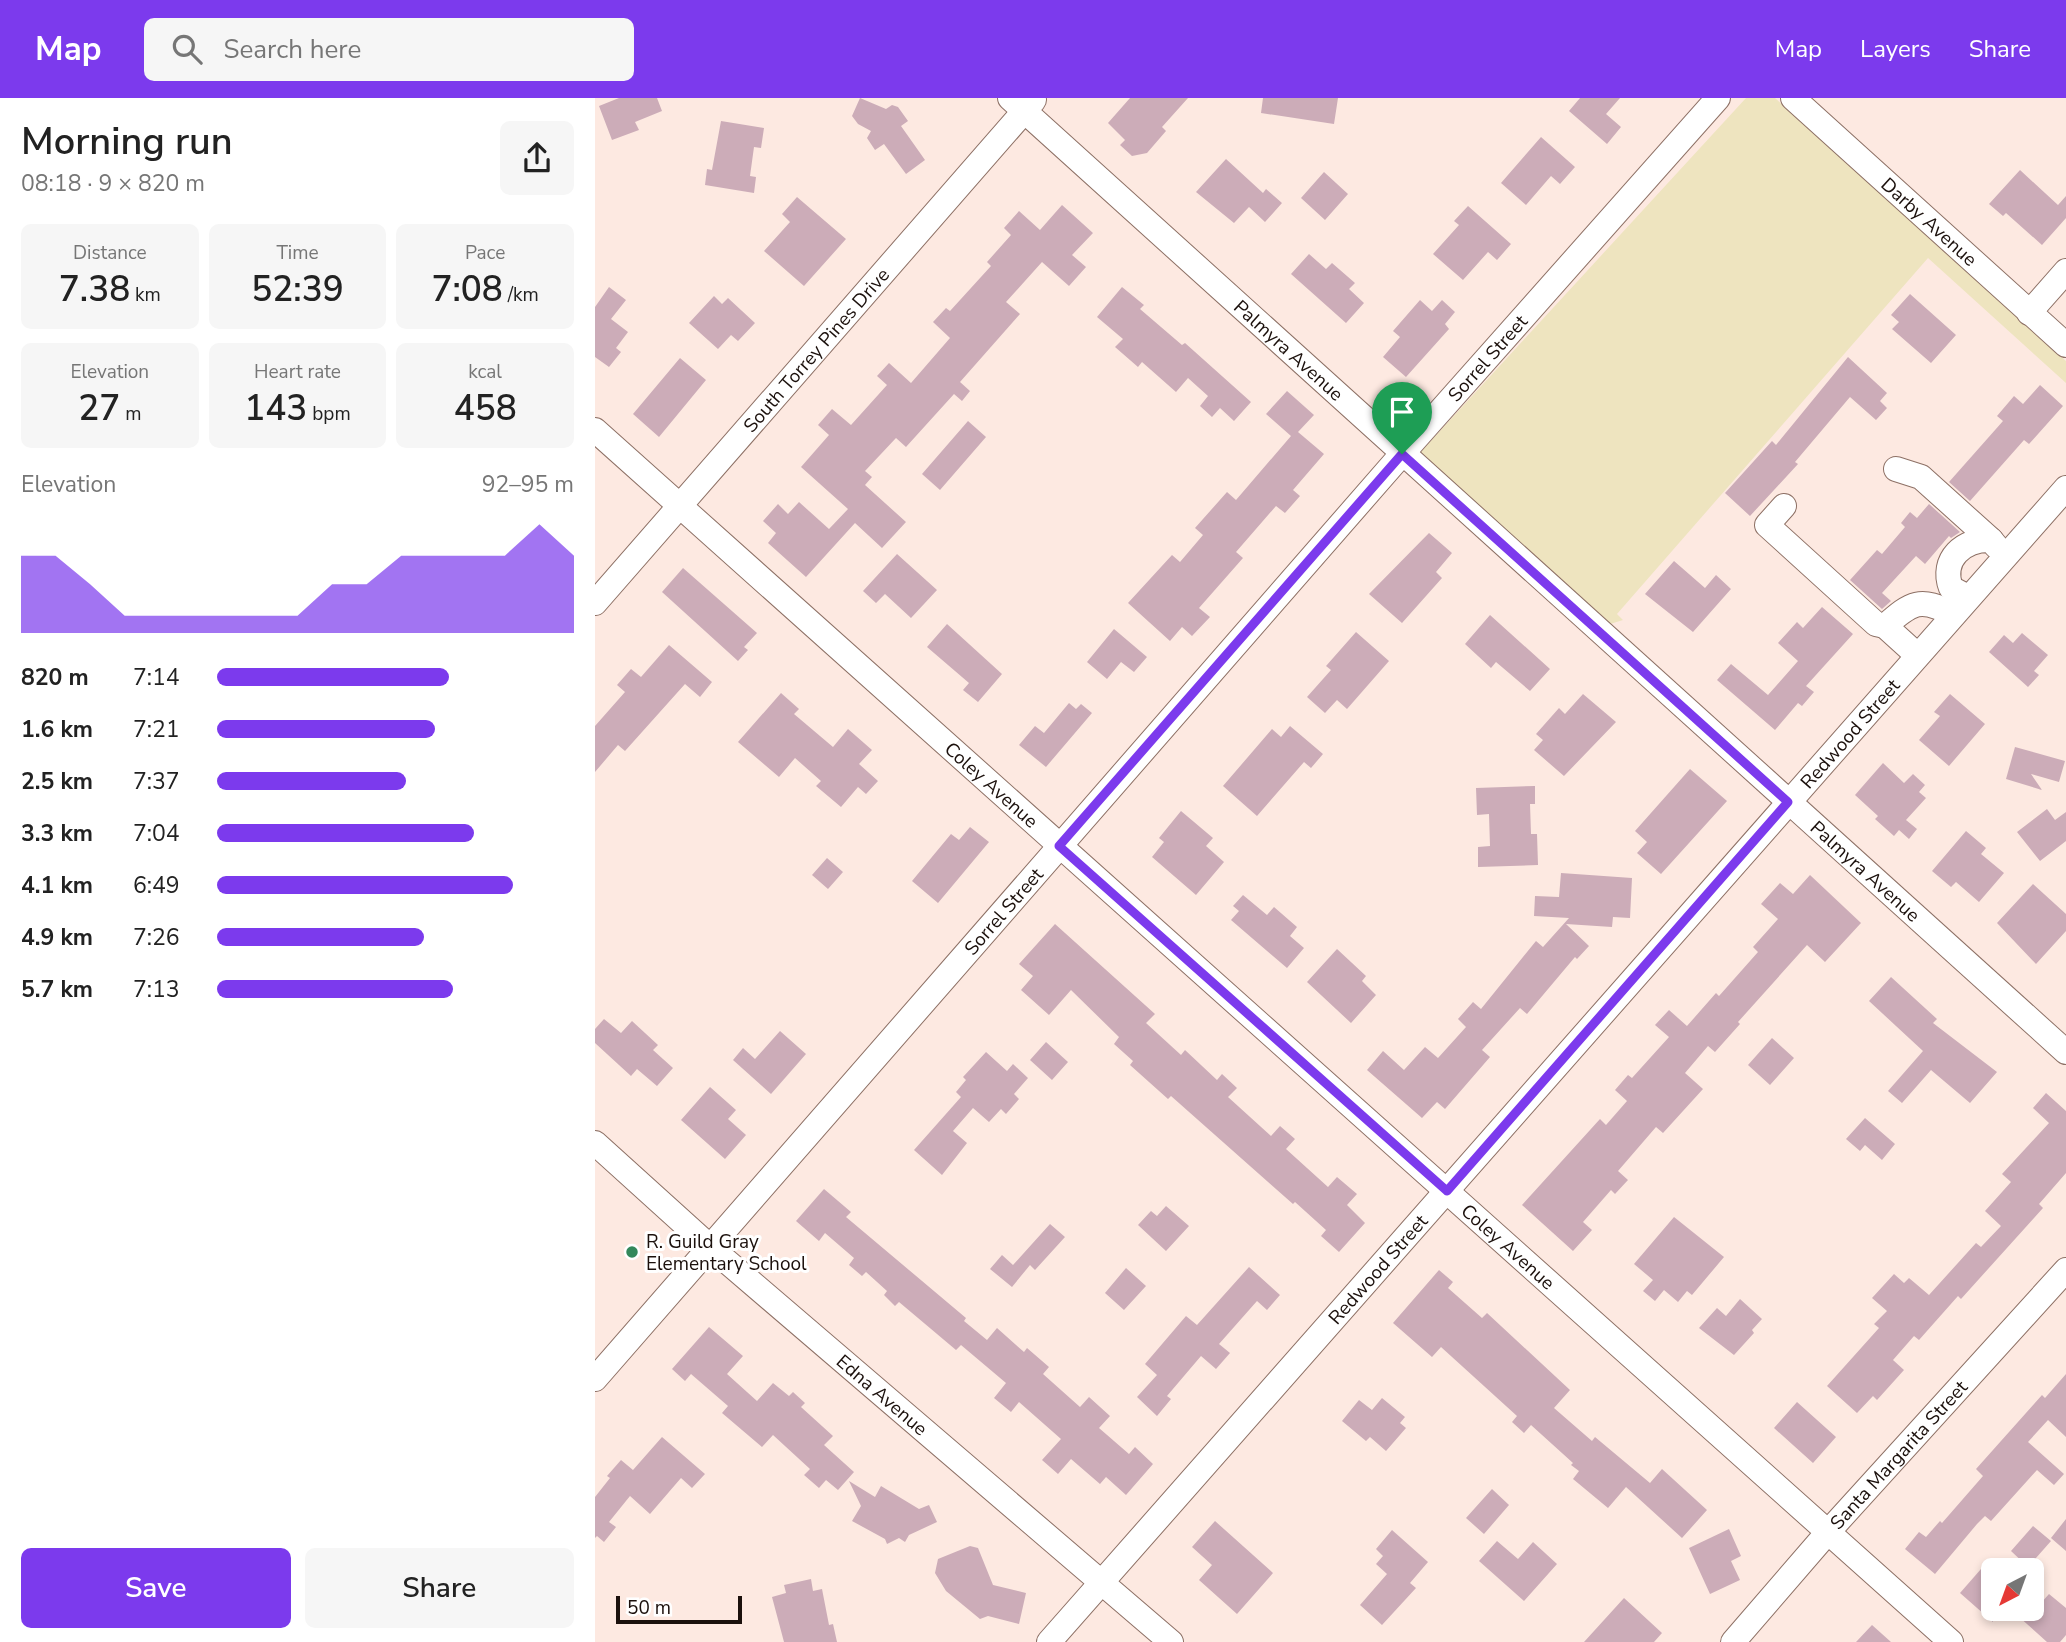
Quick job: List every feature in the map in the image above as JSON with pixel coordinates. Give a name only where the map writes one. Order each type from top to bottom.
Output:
[{"type":"street","name":"Sorrel Street","points":[[595,1379],[1402,454],[1719,98]]},
{"type":"street","name":"Darby Avenue","points":[[1793,98],[2066,345]]},
{"type":"street","name":"Palmyra Avenue","points":[[1024,102],[1402,454],[2066,1052]]},
{"type":"street","name":"South Torrey Pines Drive","points":[[595,603],[1024,102]]},
{"type":"street","points":[[2029,313],[2066,271]]},
{"type":"street","name":"Coley Avenue","points":[[595,430],[1951,1642]]},
{"type":"street","points":[[1896,469],[1921,477],[1998,548]]},
{"type":"street","name":"Redwood Street","points":[[1049,1642],[1961,605],[1998,548],[2066,488]]},
{"type":"street","points":[[1784,506],[1766,525],[1876,624],[1885,626],[1917,655]]},
{"type":"street","points":[[1961,605],[1951,587],[1948,566],[1953,556],[1975,539],[1998,548]]},
{"type":"street","points":[[1885,626],[1906,608],[1922,602],[1961,605]]},
{"type":"street","name":"Edna Avenue","points":[[595,1143],[710,1247],[1171,1642]]},
{"type":"street","name":"Santa Margarita Street","points":[[1733,1642],[1828,1532],[2066,1270]]},
{"type":"sand","points":[[1746,98],[1775,98],[2066,361],[2066,383],[1928,258],[1617,614],[1623,620],[1607,625],[1416,457]]},
{"type":"building","points":[[619,98],[657,98],[662,111],[635,122],[639,130],[612,140],[599,106]]},
{"type":"building","points":[[860,98],[886,109],[892,105],[898,107],[908,121],[901,126],[925,160],[906,174],[884,144],[875,150],[867,138],[871,131],[858,124],[852,116]]},
{"type":"building","points":[[1130,98],[1188,98],[1162,127],[1166,131],[1147,153],[1132,156],[1120,145],[1125,140],[1108,123]]},
{"type":"building","points":[[1263,98],[1338,98],[1334,124],[1261,113]]},
{"type":"building","points":[[1580,98],[1620,98],[1606,114],[1621,127],[1607,144],[1569,111]]},
{"type":"building","points":[[721,121],[764,128],[761,148],[754,147],[750,176],[756,177],[754,193],[705,185],[707,169],[712,170]]},
{"type":"building","points":[[1541,137],[1575,167],[1560,184],[1551,176],[1526,205],[1501,183]]},
{"type":"building","points":[[1226,159],[1263,193],[1266,189],[1282,203],[1265,222],[1249,207],[1234,223],[1196,192]]},
{"type":"building","points":[[2020,170],[2058,205],[2066,196],[2066,218],[2042,245],[2006,213],[2003,216],[1989,204]]},
{"type":"building","points":[[1324,172],[1348,194],[1325,220],[1301,198]]},
{"type":"building","points":[[797,197],[846,239],[804,286],[764,251],[790,222],[782,214]]},
{"type":"building","points":[[1062,205],[1093,233],[1072,255],[1086,267],[1069,286],[1042,262],[1006,302],[1020,314],[960,382],[970,391],[962,401],[954,394],[906,447],[896,438],[865,471],[872,477],[865,485],[906,522],[882,548],[855,523],[806,577],[768,543],[776,533],[763,521],[778,504],[788,514],[799,502],[829,529],[848,509],[801,467],[829,435],[818,425],[832,409],[851,425],[887,385],[877,376],[889,363],[911,383],[950,338],[933,322],[946,308],[950,311],[991,266],[987,262],[1011,235],[1004,228],[1019,211],[1040,230]]},
{"type":"building","points":[[1468,206],[1511,244],[1497,260],[1488,252],[1463,280],[1433,254],[1459,225],[1454,221]]},
{"type":"building","points":[[1309,254],[1326,269],[1332,263],[1355,283],[1349,289],[1364,303],[1346,323],[1291,274]]},
{"type":"building","points":[[609,287],[626,300],[611,319],[628,332],[616,348],[621,352],[609,367],[595,357],[595,307]]},
{"type":"building","points":[[1122,287],[1144,305],[1140,309],[1182,345],[1185,343],[1251,402],[1234,421],[1220,408],[1212,417],[1200,406],[1208,396],[1188,378],[1176,392],[1142,362],[1138,367],[1115,347],[1123,339],[1097,317]]},
{"type":"building","points":[[1910,294],[1956,335],[1931,363],[1892,329],[1899,322],[1891,315]]},
{"type":"building","points":[[714,296],[722,304],[728,298],[755,323],[738,341],[731,335],[718,349],[689,323]]},
{"type":"building","points":[[1420,300],[1432,311],[1442,300],[1455,312],[1445,324],[1449,329],[1406,377],[1383,357],[1400,337],[1393,331]]},
{"type":"building","points":[[1848,357],[1887,393],[1880,401],[1887,408],[1876,420],[1850,397],[1795,462],[1798,464],[1750,516],[1725,493],[1772,441],[1776,445]]},
{"type":"building","points":[[680,358],[706,380],[659,437],[633,414]]},
{"type":"building","points":[[2040,385],[2063,406],[2029,444],[2024,440],[1970,501],[1949,482],[2003,421],[1997,416],[2014,396],[2023,404]]},
{"type":"building","points":[[1287,391],[1314,415],[1298,432],[1324,454],[1293,490],[1300,496],[1285,513],[1276,506],[1236,552],[1243,558],[1199,608],[1210,617],[1192,636],[1182,627],[1170,641],[1128,603],[1172,555],[1180,562],[1203,535],[1195,528],[1227,492],[1236,500],[1291,436],[1266,414]]},
{"type":"building","points":[[968,421],[986,437],[940,490],[922,474]]},
{"type":"building","points":[[1929,504],[1960,532],[1951,538],[1949,536],[1925,564],[1916,556],[1882,593],[1891,601],[1882,609],[1850,580],[1877,550],[1882,554],[1905,527],[1901,523],[1910,512],[1917,518]]},
{"type":"building","points":[[1429,533],[1452,553],[1436,572],[1442,578],[1402,623],[1369,594]]},
{"type":"building","points":[[897,554],[937,590],[911,618],[885,594],[876,603],[863,591]]},
{"type":"building","points":[[1674,561],[1705,588],[1716,575],[1731,589],[1693,632],[1645,594]]},
{"type":"building","points":[[683,568],[757,633],[744,647],[748,650],[738,661],[662,592]]},
{"type":"building","points":[[1822,607],[1853,634],[1806,686],[1814,692],[1802,706],[1798,703],[1775,730],[1717,680],[1731,664],[1768,695],[1798,661],[1778,643],[1797,622],[1803,628]]},
{"type":"building","points":[[1490,615],[1550,669],[1530,691],[1496,662],[1491,668],[1465,644]]},
{"type":"building","points":[[947,624],[1002,674],[978,702],[963,690],[969,683],[927,647]]},
{"type":"building","points":[[1114,629],[1147,657],[1134,672],[1121,662],[1107,679],[1087,662]]},
{"type":"building","points":[[1356,632],[1389,661],[1347,709],[1337,700],[1325,713],[1307,697],[1331,670],[1326,666]]},
{"type":"building","points":[[2022,633],[2048,655],[2034,671],[2039,675],[2028,687],[1989,652],[2004,635],[2013,643]]},
{"type":"building","points":[[669,645],[712,682],[700,697],[685,684],[625,751],[618,745],[595,772],[595,726],[625,692],[617,685],[631,669],[641,677]]},
{"type":"building","points":[[781,693],[799,709],[794,714],[833,747],[848,729],[872,750],[859,764],[878,781],[866,794],[858,787],[841,807],[816,786],[821,781],[795,758],[779,777],[738,742]]},
{"type":"building","points":[[1583,694],[1616,722],[1564,776],[1534,750],[1543,740],[1536,734],[1559,708],[1565,714]]},
{"type":"building","points":[[1950,694],[1985,724],[1949,766],[1919,740],[1940,716],[1934,712]]},
{"type":"building","points":[[1069,703],[1076,709],[1081,704],[1092,713],[1046,767],[1019,745],[1035,726],[1044,733]]},
{"type":"building","points":[[1290,726],[1323,754],[1311,768],[1304,762],[1257,816],[1223,786],[1272,729],[1281,737]]},
{"type":"building","points":[[2015,747],[2065,761],[2059,782],[2031,774],[2042,790],[2006,779]]},
{"type":"building","points":[[1883,763],[1904,783],[1913,774],[1925,785],[1919,792],[1926,798],[1906,820],[1917,829],[1909,839],[1899,830],[1894,836],[1875,819],[1878,816],[1855,795]]},
{"type":"building","points":[[1690,769],[1727,801],[1661,874],[1637,853],[1647,842],[1635,831]]},
{"type":"building","points":[[1535,786],[1535,804],[1530,804],[1531,834],[1537,834],[1538,865],[1478,867],[1478,847],[1490,846],[1489,814],[1477,815],[1476,788]]},
{"type":"building","points":[[2047,809],[2055,820],[2066,812],[2066,841],[2040,861],[2017,832]]},
{"type":"building","points":[[1181,811],[1213,838],[1206,846],[1224,862],[1196,895],[1152,857],[1164,842],[1159,838]]},
{"type":"building","points":[[970,827],[989,842],[938,903],[912,881],[951,834],[959,840]]},
{"type":"building","points":[[1966,831],[1986,848],[1981,854],[2004,873],[1979,902],[1956,882],[1951,887],[1932,871]]},
{"type":"building","points":[[827,858],[843,872],[828,889],[812,875]]},
{"type":"building","points":[[1561,873],[1632,878],[1630,918],[1613,917],[1612,927],[1566,924],[1589,946],[1577,959],[1575,957],[1527,1014],[1520,1008],[1482,1050],[1490,1057],[1445,1109],[1437,1102],[1422,1118],[1367,1070],[1383,1051],[1404,1070],[1425,1047],[1438,1058],[1466,1027],[1458,1019],[1473,1002],[1481,1009],[1536,941],[1543,947],[1569,918],[1534,916],[1535,896],[1559,897]]},
{"type":"building","points":[[1810,875],[1861,923],[1825,962],[1807,945],[1738,1022],[1740,1024],[1715,1052],[1708,1046],[1685,1073],[1703,1089],[1663,1133],[1656,1127],[1618,1171],[1628,1180],[1615,1194],[1611,1190],[1583,1222],[1592,1230],[1573,1251],[1522,1205],[1600,1119],[1606,1125],[1627,1101],[1615,1090],[1628,1075],[1632,1078],[1669,1037],[1655,1025],[1669,1010],[1687,1026],[1716,993],[1719,996],[1758,952],[1753,947],[1778,919],[1761,904],[1780,883],[1793,894]]},
{"type":"building","points":[[2033,884],[2066,914],[2066,931],[2036,964],[1997,923]]},
{"type":"building","points":[[1243,895],[1267,915],[1274,907],[1297,927],[1290,936],[1304,948],[1287,968],[1231,920],[1239,911],[1233,906]]},
{"type":"building","points":[[1055,924],[1155,1014],[1146,1023],[1181,1055],[1185,1050],[1217,1080],[1222,1074],[1237,1088],[1228,1097],[1271,1136],[1280,1126],[1295,1139],[1286,1149],[1328,1187],[1337,1177],[1357,1194],[1347,1205],[1365,1223],[1339,1252],[1321,1236],[1326,1230],[1295,1202],[1293,1204],[1171,1096],[1168,1099],[1130,1065],[1133,1061],[1114,1044],[1119,1037],[1071,990],[1049,1015],[1021,990],[1033,976],[1019,964]]},
{"type":"building","points":[[1337,949],[1366,976],[1362,981],[1376,995],[1351,1023],[1307,982]]},
{"type":"building","points":[[1891,977],[1937,1019],[1933,1023],[1997,1072],[1970,1103],[1931,1070],[1902,1103],[1888,1091],[1923,1051],[1869,1001]]},
{"type":"building","points":[[604,1019],[621,1033],[632,1021],[658,1045],[653,1050],[673,1068],[657,1086],[637,1069],[631,1076],[595,1043],[595,1029]]},
{"type":"building","points":[[780,1031],[806,1054],[771,1094],[733,1060],[743,1048],[755,1059]]},
{"type":"building","points":[[1772,1038],[1794,1058],[1770,1085],[1748,1065]]},
{"type":"building","points":[[1046,1042],[1068,1062],[1052,1080],[1030,1060]]},
{"type":"building","points":[[986,1052],[1007,1071],[1013,1064],[1028,1078],[1014,1094],[1019,1099],[1006,1114],[1001,1109],[989,1122],[973,1108],[953,1131],[967,1143],[942,1175],[914,1150],[961,1097],[956,1092],[966,1080],[963,1077]]},
{"type":"building","points":[[710,1087],[736,1110],[728,1119],[746,1135],[725,1159],[681,1120]]},
{"type":"building","points":[[2046,1093],[2066,1111],[2066,1173],[2039,1204],[2043,1208],[1961,1299],[1958,1296],[1919,1340],[1914,1336],[1893,1360],[1904,1370],[1877,1400],[1873,1396],[1857,1413],[1827,1386],[1879,1328],[1874,1324],[1887,1311],[1872,1298],[1894,1274],[1904,1283],[1909,1278],[1929,1295],[1976,1243],[1981,1247],[2001,1226],[1985,1211],[2011,1182],[2002,1174],[2049,1123],[2033,1108]]},
{"type":"building","points":[[1865,1118],[1895,1144],[1882,1160],[1865,1145],[1860,1151],[1846,1139]]},
{"type":"building","points":[[824,1189],[851,1212],[846,1217],[966,1318],[964,1321],[987,1340],[997,1328],[1024,1352],[1027,1348],[1049,1367],[1043,1374],[1080,1407],[1089,1397],[1110,1416],[1099,1428],[1129,1454],[1135,1447],[1153,1464],[1126,1495],[1106,1477],[1100,1484],[1071,1459],[1058,1474],[1042,1460],[1061,1439],[1019,1402],[1011,1412],[994,1398],[1006,1383],[961,1345],[956,1350],[899,1302],[895,1306],[884,1295],[887,1291],[866,1272],[862,1276],[849,1265],[854,1258],[825,1233],[819,1241],[796,1221]]},
{"type":"building","points":[[1166,1206],[1189,1226],[1166,1251],[1138,1225],[1151,1211],[1157,1216]]},
{"type":"building","points":[[1674,1217],[1724,1257],[1692,1295],[1687,1291],[1678,1302],[1664,1290],[1655,1301],[1643,1291],[1653,1280],[1634,1264]]},
{"type":"building","points":[[1050,1224],[1065,1237],[1035,1270],[1030,1265],[1012,1287],[990,1269],[1002,1255],[1013,1265]]},
{"type":"building","points":[[1249,1267],[1280,1295],[1267,1310],[1257,1301],[1219,1344],[1230,1353],[1216,1369],[1201,1356],[1167,1396],[1171,1399],[1157,1416],[1137,1397],[1157,1375],[1145,1364],[1186,1316],[1197,1325]]},
{"type":"building","points":[[1126,1268],[1146,1286],[1124,1310],[1105,1293]]},
{"type":"building","points":[[1439,1270],[1453,1282],[1448,1288],[1482,1318],[1487,1313],[1570,1390],[1554,1408],[1592,1441],[1595,1437],[1650,1483],[1662,1469],[1707,1510],[1682,1538],[1626,1487],[1608,1508],[1573,1479],[1579,1471],[1571,1465],[1573,1463],[1531,1425],[1524,1433],[1512,1422],[1517,1416],[1441,1347],[1432,1357],[1393,1323]]},
{"type":"building","points":[[1740,1299],[1762,1319],[1752,1330],[1754,1333],[1734,1355],[1699,1328],[1717,1308],[1726,1316]]},
{"type":"building","points":[[709,1327],[743,1356],[727,1374],[757,1401],[773,1383],[789,1396],[793,1392],[805,1403],[801,1407],[833,1436],[824,1445],[854,1472],[838,1490],[826,1480],[819,1488],[804,1475],[810,1469],[773,1435],[762,1447],[722,1413],[728,1406],[691,1374],[685,1381],[672,1369]]},
{"type":"building","points":[[2066,1374],[2066,1437],[2048,1420],[2028,1442],[2064,1474],[2054,1485],[2037,1470],[1991,1521],[1985,1516],[1977,1524],[1935,1574],[1905,1549],[1919,1532],[1926,1537],[1940,1521],[1942,1523],[1983,1476],[1976,1469],[2042,1395],[2045,1398]]},
{"type":"building","points":[[1382,1398],[1405,1417],[1400,1423],[1406,1428],[1386,1451],[1370,1437],[1366,1441],[1342,1421],[1359,1400],[1372,1410]]},
{"type":"building","points":[[1797,1402],[1836,1437],[1813,1463],[1774,1428]]},
{"type":"building","points":[[662,1437],[705,1474],[692,1488],[681,1478],[650,1514],[630,1496],[609,1522],[616,1527],[604,1542],[597,1536],[595,1538],[595,1497],[610,1478],[607,1476],[621,1460],[633,1470]]},
{"type":"building","points":[[849,1481],[875,1497],[881,1486],[919,1509],[929,1505],[937,1522],[909,1535],[905,1542],[899,1538],[887,1544],[885,1539],[852,1521],[861,1506]]},
{"type":"building","points":[[1492,1489],[1509,1505],[1484,1534],[1466,1518]]},
{"type":"building","points":[[2066,1519],[2066,1551],[2051,1538]]},
{"type":"building","points":[[1215,1521],[1273,1573],[1237,1614],[1199,1580],[1212,1565],[1192,1547]]},
{"type":"building","points":[[2033,1526],[2051,1541],[2036,1558],[2018,1558],[2011,1551]]},
{"type":"building","points":[[1729,1529],[1741,1556],[1731,1561],[1740,1580],[1710,1594],[1689,1548]]},
{"type":"building","points":[[1392,1530],[1428,1562],[1410,1583],[1416,1588],[1382,1625],[1360,1605],[1387,1574],[1376,1564],[1383,1556],[1376,1549]]},
{"type":"building","points":[[1497,1541],[1518,1559],[1533,1542],[1557,1564],[1524,1601],[1479,1561]]},
{"type":"building","points":[[970,1546],[978,1548],[993,1585],[1026,1593],[1019,1624],[988,1616],[980,1619],[946,1591],[935,1573],[938,1559]]},
{"type":"building","points":[[1981,1569],[1981,1611],[1960,1593]]},
{"type":"building","points":[[811,1579],[813,1591],[822,1589],[829,1625],[833,1624],[837,1642],[784,1642],[772,1597],[786,1593],[784,1585]]},
{"type":"building","points":[[2049,1594],[2066,1608],[2066,1635],[2060,1642],[2047,1642],[2024,1621],[2044,1621],[2044,1600]]},
{"type":"building","points":[[1624,1598],[1662,1633],[1654,1642],[1584,1642]]},
{"type":"building","points":[[1872,1625],[1891,1642],[1856,1642]]},
{"type":"place","name":"R. Guild Gray Elementary School","points":[[632,1252]]},
{"type":"route","points":[[1402,454],[1788,802],[1447,1191],[1059,846],[1402,454]]}]
